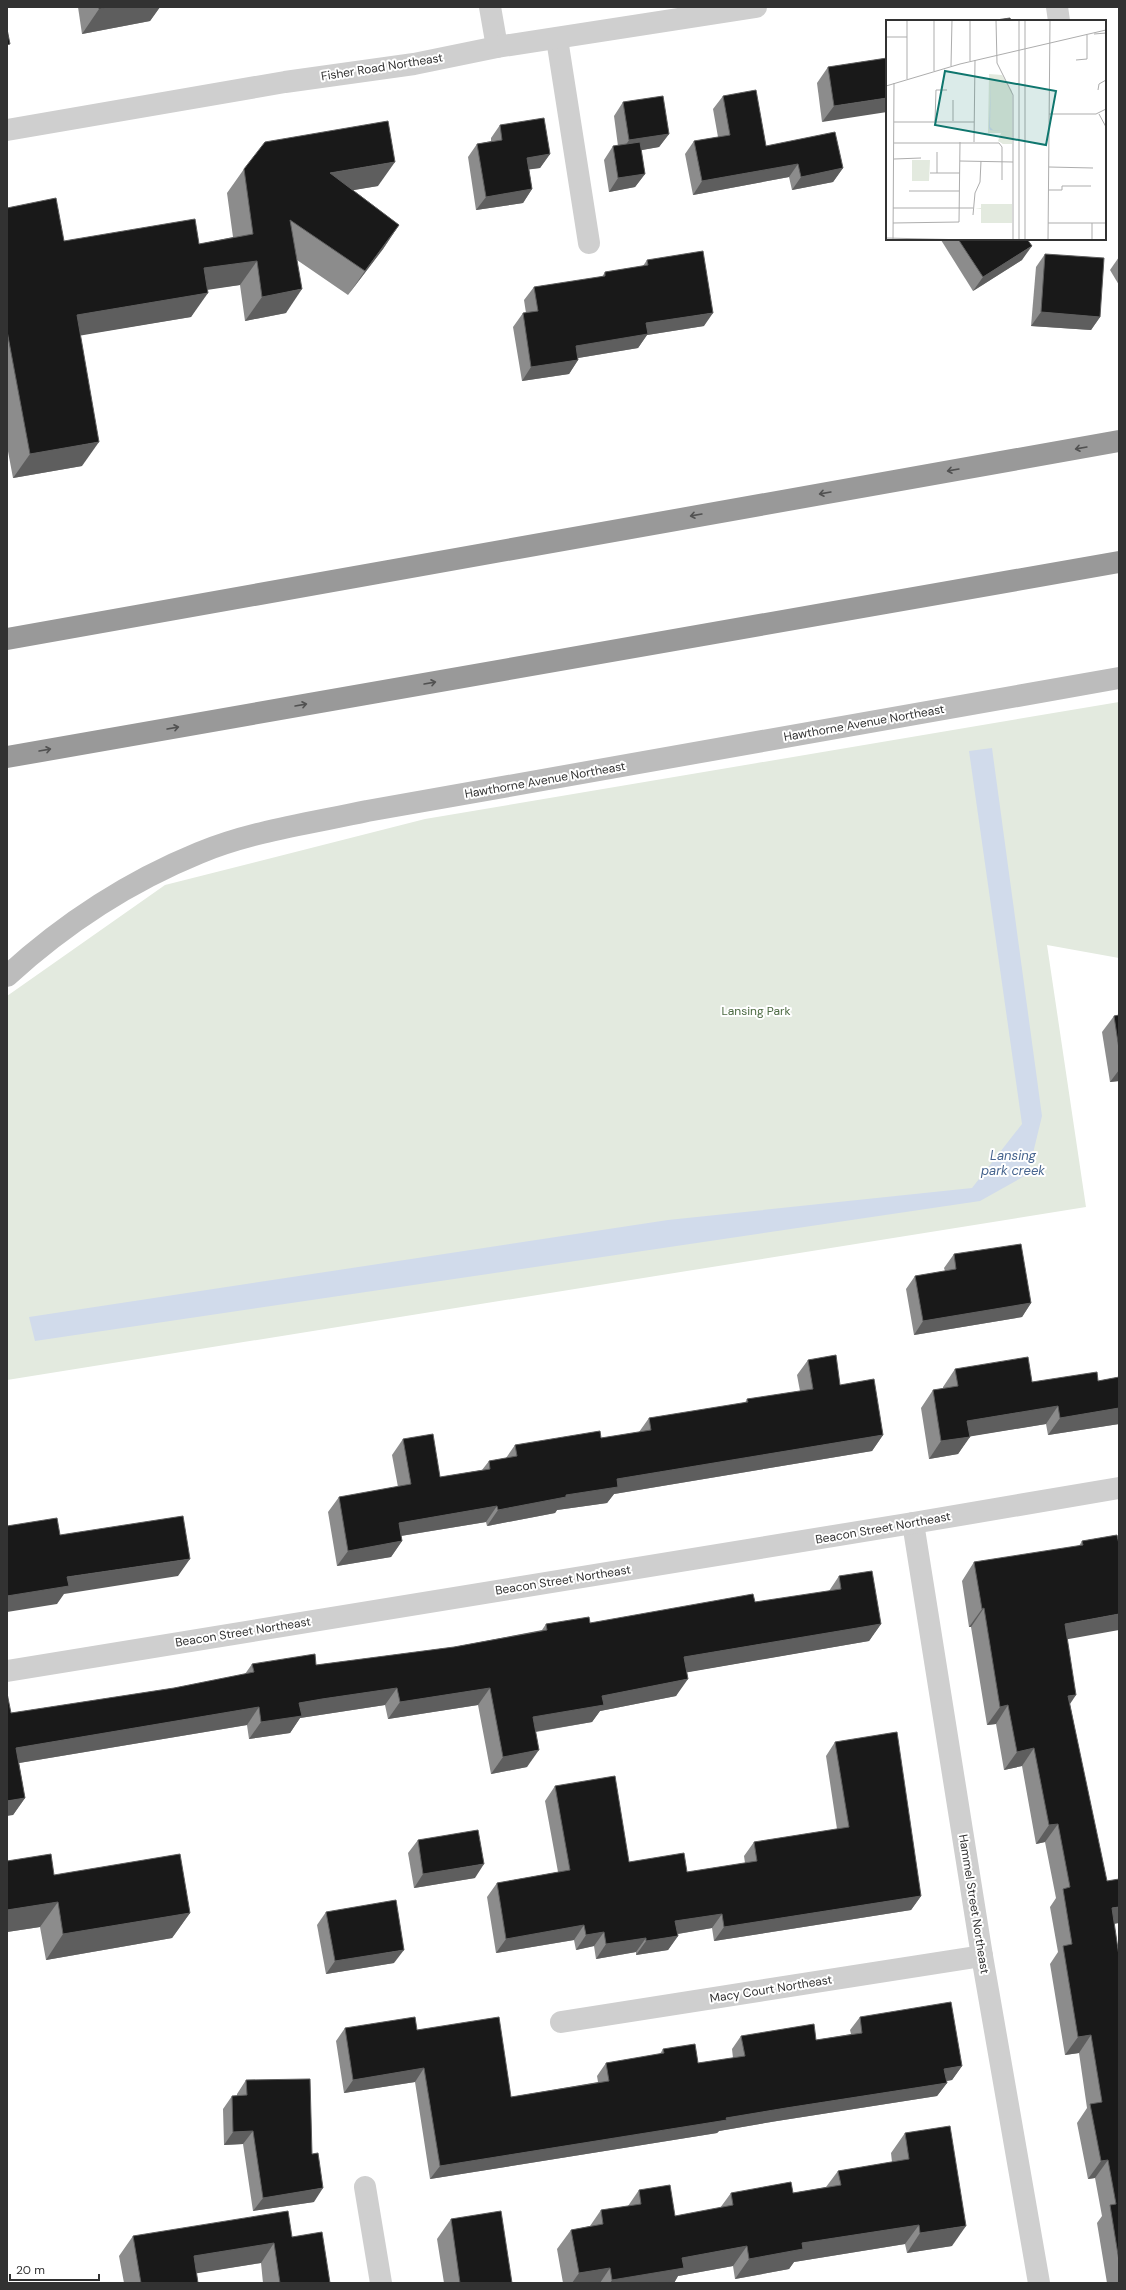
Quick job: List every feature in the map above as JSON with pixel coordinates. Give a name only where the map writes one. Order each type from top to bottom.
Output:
[{"type":"highway","points":[[7,639],[1119,441]]},
{"type":"highway","points":[[7,757],[1119,562]]},
{"type":"main road","name":"Hawthorne Avenue Northeast","points":[[7,976],[34,951],[115,894],[200,852],[246,838],[367,811],[1119,678]]},
{"type":"street","points":[[490,7],[497,47]]},
{"type":"street","name":"Fisher Road Northeast","points":[[7,130],[285,82],[414,64],[497,47],[557,39],[756,7]]},
{"type":"street","points":[[1057,7],[1060,20]]},
{"type":"street","points":[[557,39],[590,243]]},
{"type":"street","name":"Beacon Street Northeast","points":[[7,1670],[913,1523],[1119,1488]]},
{"type":"street","name":"Hammel Street Northeast","points":[[913,1523],[982,1956],[1040,2283]]},
{"type":"street","name":"Macy Court Northeast","points":[[561,2022],[982,1956]]},
{"type":"street","points":[[365,2187],[381,2283]]},
{"type":"green space","name":"Lansing Park","points":[[1119,702],[1119,958],[1047,945],[1086,1207],[7,1380],[7,996],[165,885],[425,819]]},
{"type":"water","name":"Lansing park creek","points":[[992,748],[1042,1116],[1028,1174],[980,1201],[35,1341],[29,1317],[668,1220],[972,1188],[1022,1124],[969,751]]},
{"type":"building","points":[[99,7],[111,7],[99,9]]},
{"type":"building","points":[[1010,18],[1011,20],[996,20]]},
{"type":"building","points":[[7,29],[10,44],[7,45]]},
{"type":"building","points":[[886,58],[886,98],[834,106],[828,67]]},
{"type":"building","points":[[756,90],[766,146],[835,132],[843,168],[801,177],[798,164],[702,181],[694,141],[730,135],[723,96]]},
{"type":"building","points":[[663,96],[669,134],[629,140],[623,102]]},
{"type":"building","points":[[544,118],[550,154],[527,158],[532,189],[486,197],[477,144],[502,140],[500,125]]},
{"type":"building","points":[[388,121],[395,162],[330,173],[399,225],[365,271],[290,220],[302,289],[262,297],[257,261],[204,268],[208,293],[77,315],[99,442],[30,454],[7,331],[7,208],[56,198],[64,241],[195,219],[199,244],[253,234],[244,169],[265,142]]},
{"type":"building","points":[[640,142],[645,174],[618,178],[613,146]]},
{"type":"building","points":[[959,240],[1028,240],[1032,246],[983,277]]},
{"type":"building","points":[[703,251],[713,313],[646,323],[648,334],[576,346],[578,360],[531,367],[523,313],[538,311],[534,287],[605,276],[605,272],[648,265],[647,260]]},
{"type":"building","points":[[1045,254],[1104,258],[1100,317],[1041,312]]},
{"type":"building","points":[[1119,1015],[1119,1049],[1114,1016]]},
{"type":"building","points":[[1021,1244],[1031,1303],[923,1321],[915,1276],[956,1269],[954,1254]]},
{"type":"building","points":[[836,1355],[840,1385],[874,1379],[883,1435],[617,1479],[618,1487],[566,1495],[566,1497],[498,1510],[497,1506],[399,1523],[402,1541],[348,1551],[339,1497],[411,1484],[403,1439],[433,1434],[440,1477],[490,1469],[489,1461],[517,1456],[515,1445],[600,1431],[601,1438],[651,1430],[649,1418],[748,1402],[747,1399],[813,1389],[808,1360]]},
{"type":"building","points":[[1028,1357],[1032,1382],[1097,1372],[1098,1381],[1119,1377],[1119,1408],[1060,1418],[1058,1406],[967,1421],[970,1437],[941,1441],[933,1390],[958,1386],[955,1369]]},
{"type":"building","points":[[183,1516],[190,1559],[67,1577],[69,1586],[7,1596],[7,1526],[57,1518],[60,1535]]},
{"type":"building","points":[[1117,1535],[1119,1544],[1119,1614],[1065,1624],[1076,1695],[1068,1696],[1107,1881],[1119,1879],[1119,1907],[1112,1908],[1119,1956],[1119,2261],[1110,2205],[1116,2204],[1108,2160],[1101,2161],[1090,2104],[1102,2102],[1091,2035],[1078,2037],[1063,1946],[1072,1944],[1063,1889],[1070,1887],[1058,1824],[1049,1825],[1034,1748],[1017,1752],[1008,1705],[1000,1707],[984,1608],[982,1609],[974,1562],[1083,1545],[1082,1541]]},
{"type":"building","points":[[872,1571],[881,1624],[684,1657],[688,1679],[602,1696],[604,1705],[533,1717],[539,1750],[503,1757],[490,1688],[400,1702],[397,1688],[299,1703],[302,1716],[261,1722],[259,1707],[16,1748],[25,1798],[7,1801],[7,1693],[11,1713],[174,1688],[254,1672],[252,1664],[315,1654],[316,1665],[454,1647],[547,1630],[546,1624],[589,1617],[590,1623],[753,1594],[755,1602],[841,1589],[839,1576]]},
{"type":"building","points":[[897,1732],[921,1896],[724,1927],[722,1914],[675,1921],[678,1936],[646,1941],[646,1938],[606,1944],[604,1932],[586,1935],[584,1925],[506,1939],[497,1883],[570,1870],[555,1786],[615,1776],[629,1862],[684,1853],[687,1872],[757,1861],[754,1842],[849,1827],[835,1742]]},
{"type":"building","points":[[478,1830],[484,1864],[423,1874],[418,1840]]},
{"type":"building","points":[[51,1854],[54,1875],[180,1854],[190,1913],[63,1934],[58,1902],[7,1910],[7,1861]]},
{"type":"building","points":[[396,1900],[404,1950],[335,1961],[326,1912]]},
{"type":"building","points":[[951,2002],[962,2066],[944,2069],[947,2083],[786,2108],[726,2118],[727,2120],[440,2166],[424,2068],[353,2080],[345,2028],[415,2017],[417,2030],[499,2017],[511,2097],[609,2081],[606,2063],[664,2053],[663,2049],[695,2044],[698,2063],[745,2056],[741,2036],[814,2024],[816,2040],[862,2033],[860,2017]]},
{"type":"building","points":[[310,2079],[312,2154],[318,2153],[323,2188],[263,2198],[253,2131],[233,2132],[232,2096],[247,2095],[246,2080]]},
{"type":"building","points":[[950,2126],[966,2226],[920,2233],[919,2225],[802,2243],[803,2249],[749,2259],[747,2246],[682,2258],[684,2268],[612,2280],[610,2268],[579,2273],[571,2230],[603,2224],[601,2210],[641,2204],[639,2190],[670,2185],[675,2216],[733,2205],[731,2193],[791,2182],[793,2193],[841,2185],[838,2171],[909,2159],[905,2133]]},
{"type":"building","points":[[288,2211],[292,2237],[322,2232],[330,2283],[280,2283],[274,2243],[194,2256],[198,2283],[141,2283],[133,2236]]},
{"type":"building","points":[[501,2211],[512,2283],[460,2283],[451,2219]]}]
